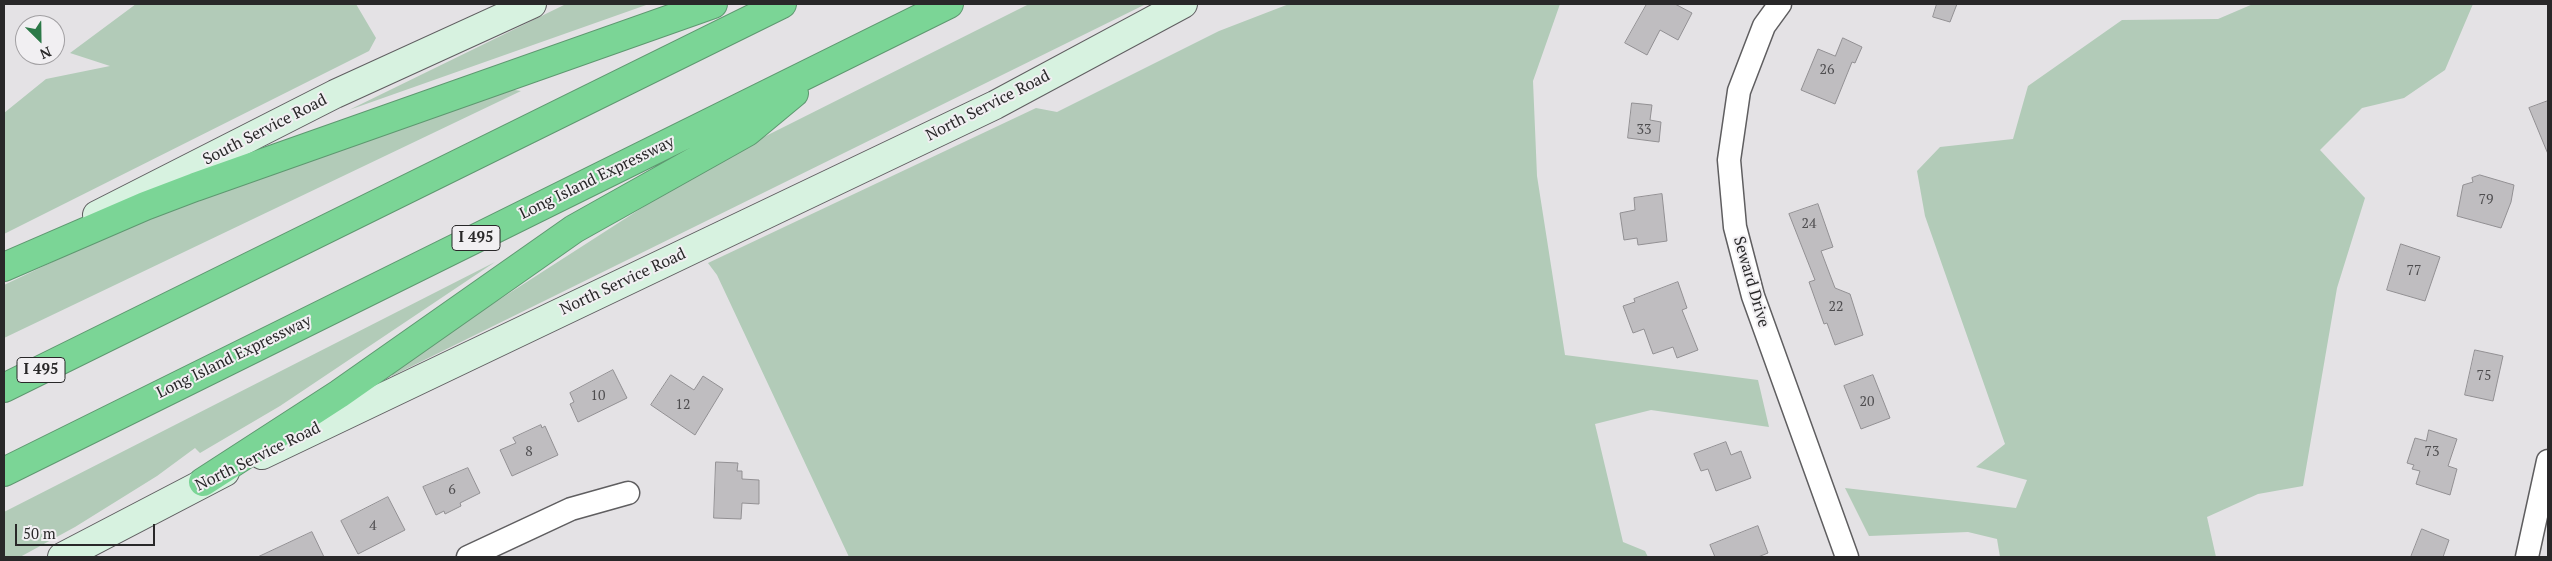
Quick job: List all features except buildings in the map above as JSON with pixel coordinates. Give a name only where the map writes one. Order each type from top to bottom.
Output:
[{"type":"highway","points":[[4,267],[168,196],[713,4]]},
{"type":"highway","name":"I 495","points":[[4,388],[782,4]]},
{"type":"highway","name":"Long Island Expressway","points":[[4,472],[949,4]]},
{"type":"highway","points":[[204,482],[339,394],[574,229],[747,132],[828,64]]},
{"type":"highway","points":[[4,377],[78,351]]},
{"type":"highway","points":[[4,483],[108,420]]},
{"type":"main road","name":"South Service Road","points":[[4,267],[118,204],[318,103],[532,4]]},
{"type":"main road","name":"North Service Road","points":[[62,557],[204,482],[995,105],[1183,4]]},
{"type":"street","name":"Seward Drive","points":[[1780,4],[1764,26],[1739,91],[1729,160],[1736,227],[1756,304],[1847,557]]},
{"type":"street","points":[[2527,557],[2548,461]]},
{"type":"street","points":[[468,557],[571,509],[628,493]]},
{"type":"green space","points":[[136,4],[356,4],[376,38],[369,51],[4,234],[4,113],[46,79],[110,66],[70,53]]},
{"type":"green space","points":[[566,4],[649,4],[349,110]]},
{"type":"green space","points":[[1029,4],[1146,4],[392,376],[393,368],[710,164]]},
{"type":"green space","points":[[1289,4],[1560,4],[1533,81],[1537,176],[1565,355],[1758,380],[1769,427],[1651,410],[1595,424],[1623,542],[1645,551],[1648,557],[849,557],[717,275],[708,263],[1036,108],[1057,112],[1219,31]]},
{"type":"green space","points":[[2253,4],[2473,4],[2445,70],[2404,98],[2362,108],[2320,150],[2365,198],[2337,288],[2303,486],[2258,494],[2207,517],[2216,557],[2000,557],[1997,539],[1968,532],[1869,536],[1845,488],[2016,508],[2027,480],[1976,467],[2005,444],[1925,216],[1917,171],[1940,147],[2013,139],[2028,86],[2122,20],[2218,19]]},
{"type":"green space","points":[[502,88],[521,91],[4,338],[4,285],[166,208]]},
{"type":"green space","points":[[495,262],[280,406],[200,453],[195,448],[157,476],[75,527],[20,557],[4,557],[4,512]]}]
